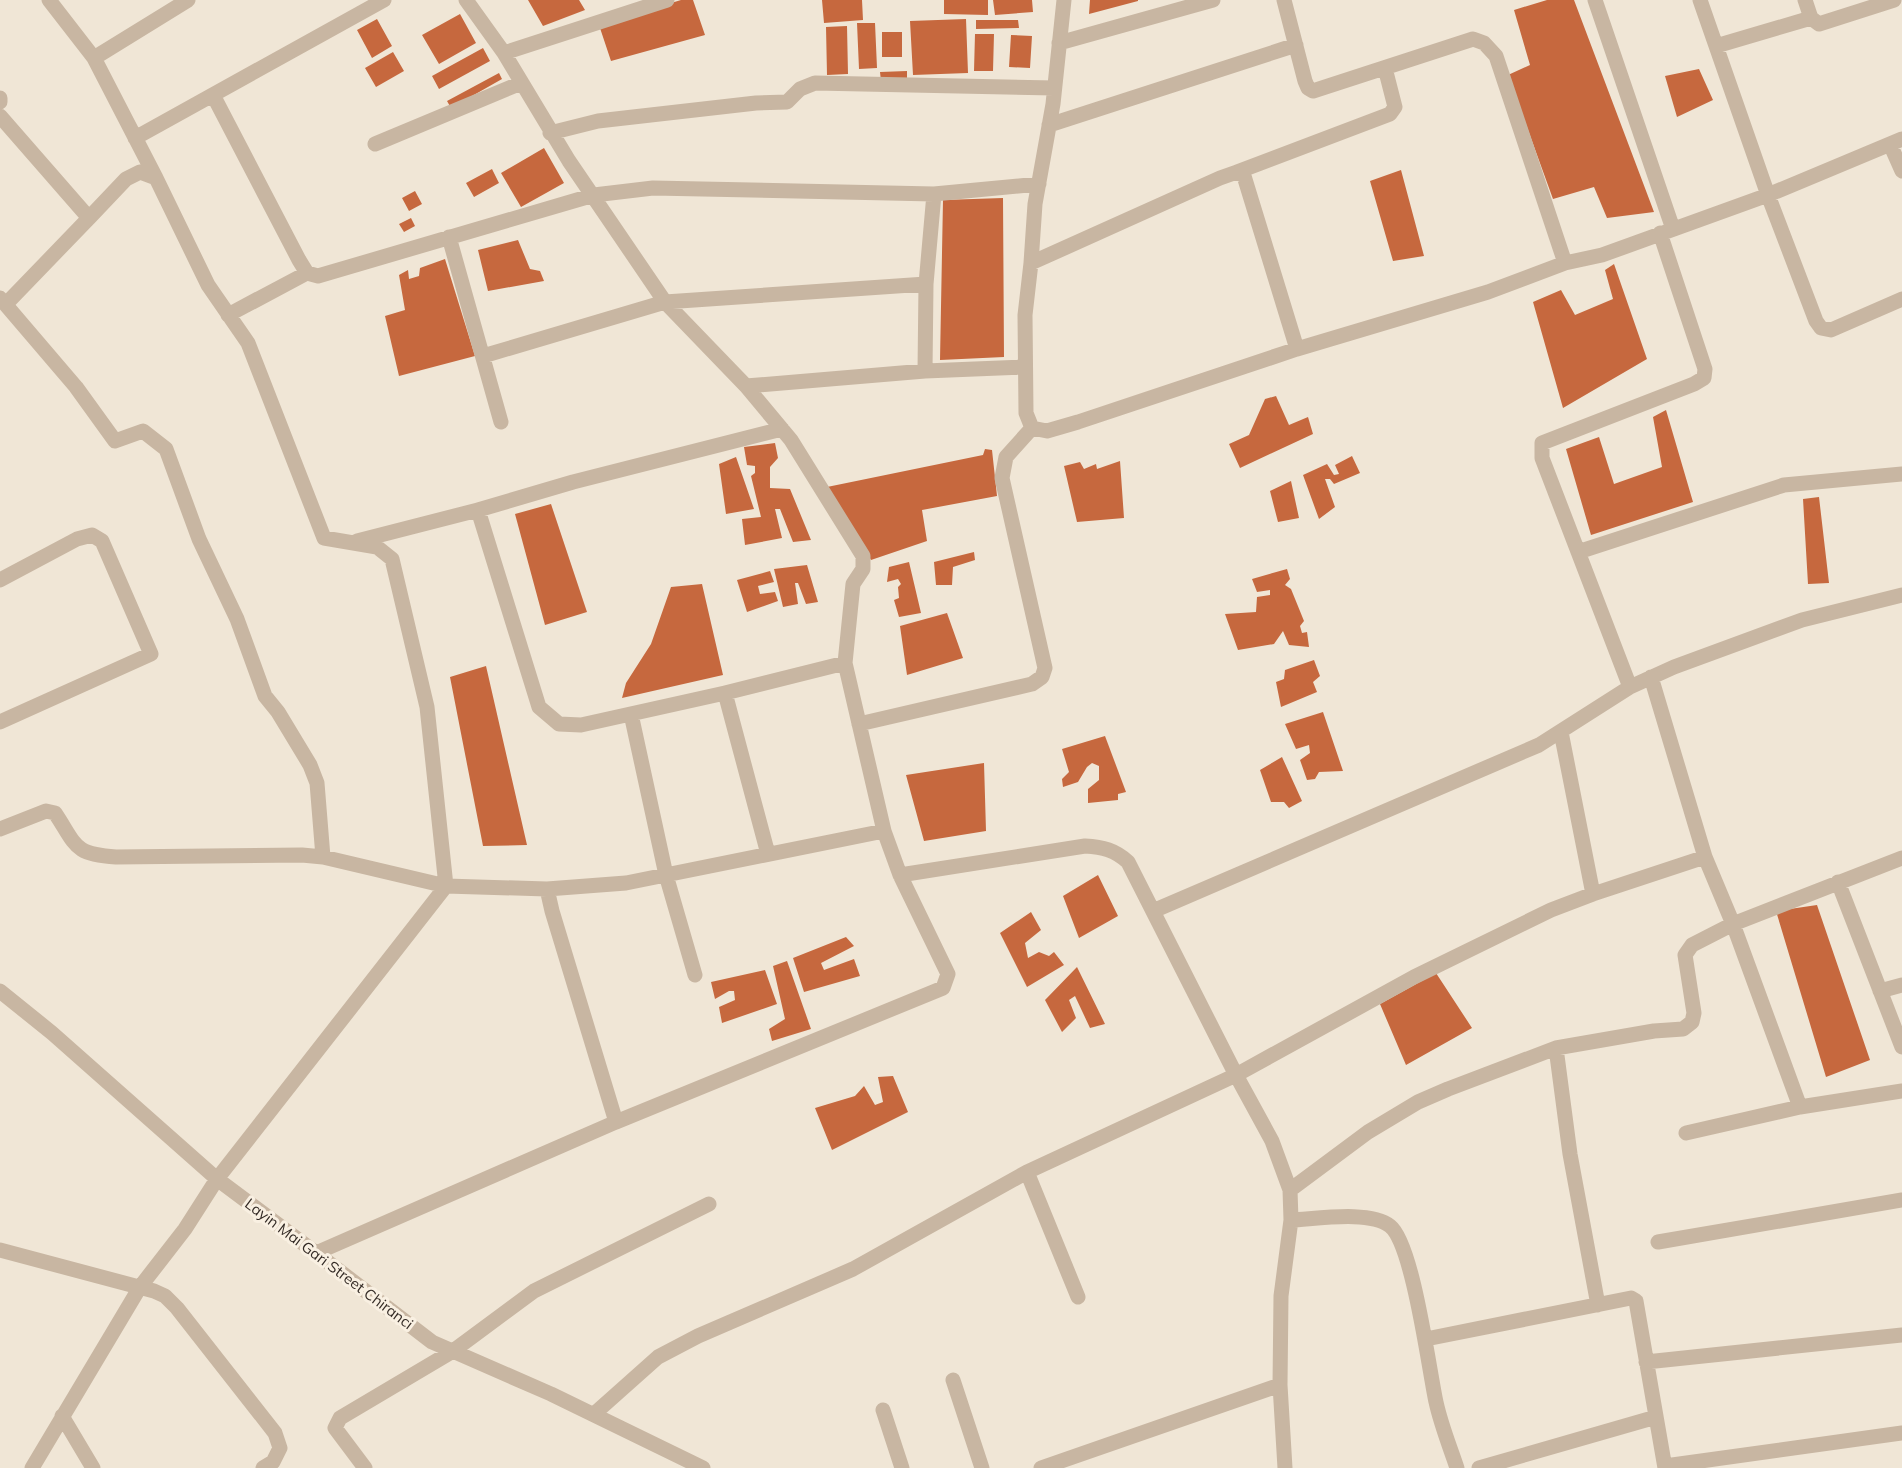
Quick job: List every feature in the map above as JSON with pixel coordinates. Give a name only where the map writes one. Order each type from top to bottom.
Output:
[{"type":"street","points":[[94,58],[188,0]]},
{"type":"street","points":[[135,138],[384,0]]},
{"type":"street","points":[[316,1253],[616,1122],[943,988],[948,974],[900,875],[884,831],[845,663],[853,584],[863,569],[863,556],[791,440],[746,386],[666,302],[550,133],[504,53],[466,0]]},
{"type":"street","points":[[504,53],[667,0]]},
{"type":"street","points":[[1032,428],[1026,413],[1025,315],[1039,184],[1049,125],[1064,0]]},
{"type":"street","points":[[1059,43],[1213,0]]},
{"type":"street","points":[[1284,0],[1305,81],[1308,88],[1314,91],[1473,39],[1484,43],[1496,56],[1565,263]]},
{"type":"street","points":[[1595,0],[1666,231],[1705,369],[1704,378],[1694,384],[1542,442],[1542,459],[1630,687]]},
{"type":"street","points":[[1700,0],[1768,195],[1816,321],[1821,328],[1831,330],[1902,299]]},
{"type":"street","points":[[1805,0],[1811,18],[1819,24],[1894,0]]},
{"type":"street","points":[[32,1468],[140,1287],[185,1229],[217,1179],[446,886],[427,707],[392,560],[377,548],[324,538],[248,343],[208,285],[94,58],[52,1]]},
{"type":"street","points":[[1716,46],[1811,18]]},
{"type":"street","points":[[1049,125],[1296,45]]},
{"type":"street","points":[[1031,263],[1220,178],[1390,114],[1395,107],[1385,68]]},
{"type":"street","points":[[375,144],[521,83]]},
{"type":"street","points":[[550,133],[598,121],[756,103],[787,102],[800,89],[814,83],[1054,88]]},
{"type":"street","points":[[213,94],[308,273]]},
{"type":"street","points":[[0,116],[89,218]]},
{"type":"street","points":[[1032,428],[1047,431],[1078,422],[1297,349],[1488,292],[1565,263],[1602,255],[1768,195],[1896,142],[1902,171]]},
{"type":"street","points":[[156,178],[140,172],[126,179],[3,301],[76,387],[115,441],[143,431],[166,448],[199,540],[237,620],[265,696],[278,712],[317,783],[323,857]]},
{"type":"street","points":[[1237,172],[1244,176],[1297,349]]},
{"type":"street","points":[[228,315],[308,273],[318,276],[594,195],[653,188],[934,194],[1039,184]]},
{"type":"street","points":[[925,371],[926,284],[934,194]]},
{"type":"street","points":[[449,237],[501,422]]},
{"type":"street","points":[[483,356],[666,302],[926,284]]},
{"type":"street","points":[[746,386],[925,371],[1025,367]]},
{"type":"street","points":[[859,724],[1032,684],[1042,676],[1045,668],[1002,478],[1006,457],[1032,428]]},
{"type":"street","points":[[354,542],[478,510],[573,482],[782,429]]},
{"type":"street","points":[[1578,552],[1785,485],[1902,474]]},
{"type":"street","points":[[478,510],[539,707],[559,724],[581,725],[845,663]]},
{"type":"street","points":[[0,580],[77,539],[92,535],[102,541],[151,654],[2,718]]},
{"type":"street","points":[[1153,911],[1539,745],[1630,687],[1651,677],[1802,620],[1902,595]]},
{"type":"street","points":[[1651,677],[1705,858],[1733,924],[1800,1107]]},
{"type":"street","points":[[724,693],[768,854]]},
{"type":"street","points":[[631,714],[666,875],[695,975]]},
{"type":"street","points":[[1561,732],[1593,894]]},
{"type":"street","points":[[0,830],[46,811],[55,813],[80,851],[93,856],[302,855],[323,857],[446,886],[547,889],[627,883],[884,831]]},
{"type":"street","points":[[900,875],[1085,846],[1103,847],[1120,854],[1128,862],[1272,1141],[1290,1190],[1291,1220],[1281,1296],[1280,1385],[1285,1468]]},
{"type":"street","points":[[594,1414],[658,1357],[708,1331],[853,1269],[1027,1172],[1236,1074],[1414,977],[1551,910],[1705,858]]},
{"type":"street","points":[[1290,1190],[1348,1146],[1418,1102],[1448,1089],[1556,1048],[1683,1029],[1692,1022],[1694,1013],[1685,955],[1692,945],[1733,924],[1902,858]]},
{"type":"street","points":[[1838,882],[1902,1047]]},
{"type":"street","points":[[547,889],[616,1122]]},
{"type":"street","points":[[1881,991],[1902,985]]},
{"type":"street","name":"Layin Mai Gari Street Chiranci","points":[[0,991],[217,1179],[432,1342],[594,1414],[700,1468]]},
{"type":"street","points":[[1556,1048],[1570,1154],[1598,1305]]},
{"type":"street","points":[[1686,1133],[1800,1107],[1902,1091]]},
{"type":"street","points":[[1027,1172],[1078,1297]]},
{"type":"street","points":[[1658,1242],[1902,1200]]},
{"type":"street","points":[[365,1468],[335,1428],[340,1418],[453,1351],[534,1291],[709,1204]]},
{"type":"street","points":[[1291,1220],[1370,1217],[1390,1226],[1401,1240],[1426,1339],[1436,1403],[1457,1468]]},
{"type":"street","points":[[0,1250],[140,1287],[165,1296],[177,1308],[275,1433],[280,1448],[273,1462],[263,1468]]},
{"type":"street","points":[[1426,1339],[1631,1298],[1636,1301],[1665,1467],[1902,1433]]},
{"type":"street","points":[[1646,1362],[1902,1335]]},
{"type":"street","points":[[953,1380],[982,1468]]},
{"type":"street","points":[[1041,1468],[1280,1385]]},
{"type":"street","points":[[883,1410],[902,1468]]},
{"type":"street","points":[[62,1416],[93,1468]]},
{"type":"street","points":[[1479,1468],[1656,1417]]},
{"type":"building","points":[[528,0],[579,0],[585,10],[543,26]]},
{"type":"building","points":[[681,0],[693,0],[705,35],[611,61],[599,25]]},
{"type":"building","points":[[822,0],[862,0],[863,20],[824,23]]},
{"type":"building","points":[[944,0],[988,0],[988,15],[944,14]]},
{"type":"building","points":[[993,0],[1032,0],[1033,12],[995,15]]},
{"type":"building","points":[[1090,0],[1138,0],[1138,1],[1089,14]]},
{"type":"building","points":[[1547,0],[1574,0],[1654,212],[1607,218],[1594,187],[1553,199],[1508,75],[1530,65],[1514,10]]},
{"type":"building","points":[[460,14],[476,43],[439,64],[422,35]]},
{"type":"building","points":[[377,19],[392,46],[372,58],[357,30]]},
{"type":"building","points":[[966,19],[968,73],[913,75],[910,21]]},
{"type":"building","points":[[976,20],[1018,20],[1019,28],[976,29]]},
{"type":"building","points":[[857,23],[875,23],[877,68],[859,69]]},
{"type":"building","points":[[847,26],[848,74],[827,75],[826,27]]},
{"type":"building","points":[[882,32],[902,32],[902,57],[882,57]]},
{"type":"building","points":[[975,34],[994,34],[993,71],[974,71]]},
{"type":"building","points":[[1011,35],[1032,36],[1030,68],[1009,67]]},
{"type":"building","points":[[483,48],[490,61],[439,89],[432,76]]},
{"type":"building","points":[[393,52],[404,71],[376,87],[365,68]]},
{"type":"building","points":[[1699,69],[1713,100],[1677,117],[1665,76]]},
{"type":"building","points":[[907,71],[907,80],[881,81],[880,72]]},
{"type":"building","points":[[499,73],[502,79],[451,108],[447,101]]},
{"type":"building","points":[[544,148],[564,183],[521,207],[501,173]]},
{"type":"building","points":[[492,169],[499,183],[474,197],[466,183]]},
{"type":"building","points":[[1401,170],[1424,256],[1393,261],[1370,181]]},
{"type":"building","points":[[415,191],[422,204],[409,211],[402,198]]},
{"type":"building","points":[[1003,198],[1004,357],[940,360],[943,200]]},
{"type":"building","points":[[411,218],[415,226],[404,232],[399,224]]},
{"type":"building","points":[[518,240],[530,269],[540,271],[544,281],[488,291],[478,250]]},
{"type":"building","points":[[445,259],[475,356],[399,376],[385,316],[405,310],[399,275],[408,270],[409,279],[419,276],[420,268]]},
{"type":"building","points":[[1614,264],[1647,359],[1563,408],[1533,302],[1561,290],[1575,315],[1613,299],[1605,270]]},
{"type":"building","points":[[1276,396],[1289,425],[1308,417],[1313,434],[1240,468],[1229,444],[1249,435],[1265,399]]},
{"type":"building","points":[[1666,410],[1693,502],[1591,535],[1566,449],[1599,437],[1614,484],[1662,467],[1653,417]]},
{"type":"building","points":[[775,443],[778,458],[770,467],[770,488],[790,489],[811,540],[793,542],[780,509],[775,509],[782,538],[745,545],[742,519],[761,517],[751,476],[755,473],[755,466],[747,465],[744,447]]},
{"type":"building","points":[[985,449],[992,450],[997,496],[922,510],[927,541],[871,560],[827,487],[983,455]]},
{"type":"building","points":[[1352,456],[1360,473],[1334,484],[1330,479],[1325,479],[1335,507],[1319,519],[1303,475],[1327,464],[1334,475],[1339,474],[1335,465]]},
{"type":"building","points":[[736,457],[754,509],[726,514],[719,464]]},
{"type":"building","points":[[1120,461],[1124,518],[1077,522],[1064,466],[1080,462],[1084,469],[1096,464],[1097,469]]},
{"type":"building","points":[[1291,481],[1299,518],[1278,522],[1270,491]]},
{"type":"building","points":[[1819,497],[1829,583],[1808,584],[1803,499]]},
{"type":"building","points":[[551,504],[587,612],[545,625],[515,514]]},
{"type":"building","points":[[974,552],[975,560],[953,567],[952,585],[936,585],[934,562]]},
{"type":"building","points":[[909,562],[921,613],[899,617],[894,600],[899,598],[898,587],[901,584],[898,579],[887,582],[889,567]]},
{"type":"building","points":[[807,565],[818,602],[806,604],[798,583],[795,583],[798,604],[783,607],[774,569]]},
{"type":"building","points":[[1287,569],[1290,579],[1285,585],[1291,589],[1304,621],[1300,626],[1302,633],[1307,632],[1309,647],[1289,645],[1283,631],[1274,644],[1238,650],[1225,614],[1256,612],[1257,597],[1270,595],[1270,590],[1257,592],[1252,579]]},
{"type":"building","points":[[770,571],[774,582],[758,586],[760,594],[775,592],[778,601],[747,612],[737,580]]},
{"type":"building","points":[[702,584],[723,675],[622,698],[626,683],[651,644],[671,587]]},
{"type":"building","points":[[947,613],[963,658],[907,675],[900,626]]},
{"type":"building","points":[[1314,660],[1320,676],[1313,682],[1317,692],[1281,707],[1276,682],[1284,679],[1285,670]]},
{"type":"building","points":[[486,666],[527,845],[483,846],[450,677]]},
{"type":"building","points":[[1323,712],[1343,771],[1319,772],[1315,779],[1307,780],[1300,760],[1310,753],[1309,745],[1296,749],[1285,724]]},
{"type":"building","points":[[1105,736],[1126,792],[1118,794],[1118,800],[1088,803],[1088,789],[1099,780],[1099,766],[1092,763],[1078,782],[1063,787],[1062,779],[1069,772],[1062,749]]},
{"type":"building","points":[[1282,757],[1302,801],[1289,808],[1284,802],[1271,802],[1260,770]]},
{"type":"building","points":[[984,763],[986,831],[924,841],[906,775]]},
{"type":"building","points":[[1098,875],[1118,916],[1079,938],[1063,896]]},
{"type":"building","points":[[1817,905],[1870,1060],[1826,1077],[1776,911]]},
{"type":"building","points":[[1031,912],[1041,930],[1025,943],[1028,958],[1039,952],[1049,956],[1054,952],[1064,965],[1027,987],[1000,933]]},
{"type":"building","points":[[846,937],[854,946],[821,963],[824,970],[854,959],[860,976],[804,992],[793,958]]},
{"type":"building","points":[[787,961],[811,1029],[772,1041],[769,1029],[785,1019],[773,966]]},
{"type":"building","points":[[1077,967],[1105,1024],[1090,1028],[1075,996],[1069,1000],[1076,1018],[1062,1032],[1045,1000]]},
{"type":"building","points":[[765,970],[777,1004],[722,1023],[719,1007],[735,1000],[734,991],[729,991],[715,999],[711,982]]},
{"type":"building","points":[[1436,973],[1472,1028],[1406,1065],[1380,1004]]},
{"type":"building","points":[[893,1076],[908,1112],[832,1150],[815,1108],[855,1096],[864,1086],[875,1105],[883,1102],[878,1077]]}]
